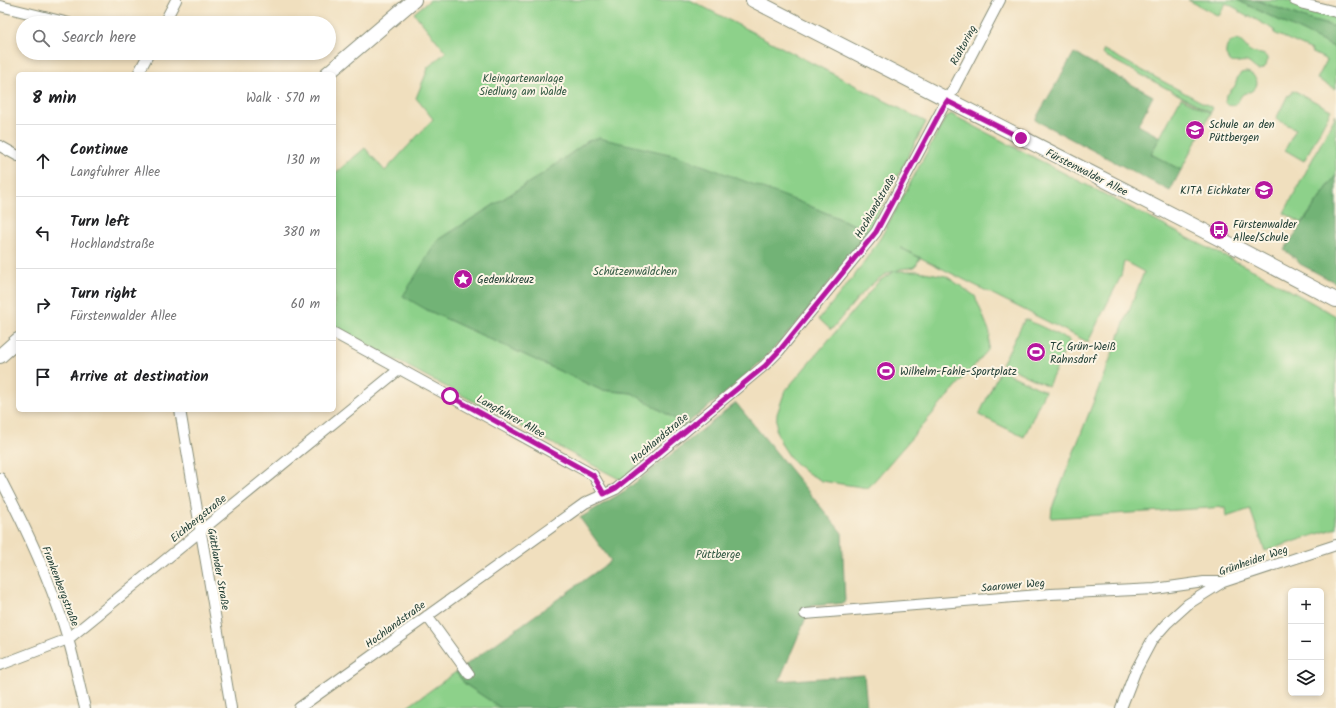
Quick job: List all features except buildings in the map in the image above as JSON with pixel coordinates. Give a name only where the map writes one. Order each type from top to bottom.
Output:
[{"type":"main road","name":"Fürstenwalder Allee","points":[[753,0],[1336,300]]},
{"type":"main road","points":[[329,72],[410,1]]},
{"type":"main road","points":[[0,356],[16,342]]},
{"type":"street","points":[[168,16],[176,0]]},
{"type":"street","name":"Rialtoring","points":[[947,101],[1000,0]]},
{"type":"street","points":[[1294,0],[1336,12]]},
{"type":"street","points":[[0,6],[41,16]]},
{"type":"street","points":[[139,72],[145,60]]},
{"type":"street","name":"Hochlandstraße","points":[[299,708],[585,503],[623,483],[765,366],[779,351],[876,232],[947,101]]},
{"type":"street","points":[[0,146],[16,155]]},
{"type":"street","name":"Langfuhrer Allee","points":[[336,334],[593,475],[604,494]]},
{"type":"street","name":"Eichbergstraße","points":[[0,665],[68,639],[399,368]]},
{"type":"street","name":"Güttlander Straße","points":[[180,412],[231,708]]},
{"type":"street","name":"Frankenbergstraße","points":[[0,478],[21,519],[48,580],[68,639],[85,708]]},
{"type":"street","name":"Grünheider Weg","points":[[1121,708],[1135,672],[1152,640],[1167,623],[1188,604],[1223,582],[1336,545]]},
{"type":"street","name":"Saarower Weg","points":[[805,614],[1051,594],[1155,589],[1204,582],[1223,582]]},
{"type":"street","points":[[427,616],[469,674]]},
{"type":"green space","name":"Kleingartenanlage Siedlung am Walde","points":[[430,0],[690,0],[926,122],[869,231],[805,204],[599,138],[588,141],[544,173],[437,241],[427,310],[601,390],[632,393],[685,425],[621,480],[336,328],[336,172],[365,148],[385,171],[433,119],[416,98],[428,69],[427,68],[446,52],[414,13]]},
{"type":"green space","points":[[1188,0],[1237,0],[1336,48],[1336,89],[1317,79],[1327,60],[1311,52],[1312,50],[1274,33],[1275,30],[1249,15],[1248,17],[1226,3],[1219,16]]},
{"type":"green space","points":[[1237,0],[1256,0],[1313,21],[1336,27],[1336,48]]},
{"type":"green space","points":[[1256,0],[1287,0],[1336,15],[1336,27],[1313,21]]},
{"type":"green space","points":[[1237,40],[1243,43],[1250,51],[1263,54],[1267,58],[1266,66],[1263,69],[1258,70],[1249,63],[1233,62],[1228,59],[1226,55],[1227,47],[1230,43]]},
{"type":"green space","points":[[1104,50],[1213,108],[1211,112],[1102,54]]},
{"type":"green space","points":[[1074,53],[1153,96],[1138,125],[1160,137],[1151,154],[1181,170],[1170,191],[1035,120]]},
{"type":"green space","points":[[1246,72],[1252,74],[1256,78],[1256,86],[1251,91],[1242,95],[1236,105],[1228,105],[1225,101],[1226,96],[1235,86],[1238,76],[1241,73]]},
{"type":"green space","points":[[1293,90],[1331,110],[1304,161],[1285,150],[1296,129],[1276,119],[1288,95],[1290,96]]},
{"type":"green space","points":[[1181,98],[1211,113],[1181,170],[1151,154]]},
{"type":"green space","points":[[951,114],[1188,238],[1259,273],[1336,316],[1336,528],[1265,551],[1250,509],[1226,517],[1225,507],[1051,518],[1052,508],[1144,272],[1124,261],[1121,276],[1088,342],[901,248],[920,258],[915,267],[896,271],[918,271],[946,276],[975,296],[990,333],[988,350],[868,488],[822,481],[804,471],[791,459],[782,445],[776,431],[777,414],[785,391],[879,281],[895,271],[878,279],[869,287],[831,330],[819,319],[855,275],[881,237],[946,117]]},
{"type":"green space","points":[[1336,115],[1336,175],[1302,223],[1284,213]]},
{"type":"green space","name":"Schützenwäldchen","points":[[599,138],[678,156],[805,204],[869,231],[804,315],[766,357],[726,393],[685,425],[632,393],[601,390],[427,310],[403,296],[437,241],[544,173],[588,141]]},
{"type":"green space","points":[[1336,175],[1336,283],[1300,264],[1295,258],[1284,250]]},
{"type":"green space","name":"TC Grün-Weiß Rahnsdorf","points":[[1025,319],[1070,340],[1048,386],[1002,364]]},
{"type":"green space","name":"TC Grün-Weiß Rahnsdorf","points":[[1000,370],[1045,391],[1024,437],[979,415]]},
{"type":"green space","name":"Püttberge","points":[[736,403],[842,533],[845,603],[811,606],[779,681],[864,675],[867,708],[501,708],[465,684],[456,672],[611,561],[580,518],[626,490]]},
{"type":"green space","points":[[456,672],[465,684],[501,708],[406,708]]},
{"type":"place","name":"Schule an den Püttbergen","points":[[1195,130]]},
{"type":"place","name":"KITA Eichkater","points":[[1264,190]]},
{"type":"place","name":"Fürstenwalder Allee/Schule","points":[[1219,230]]},
{"type":"place","name":"Gedenkkreuz","points":[[463,279]]},
{"type":"place","name":"TC Grün-Weiß Rahnsdorf","points":[[1036,352]]},
{"type":"place","name":"Wilhelm-Fahle-Sportplatz","points":[[886,371]]},
{"type":"route","points":[[450,396],[593,475],[604,494],[623,483],[765,366],[779,351],[876,232],[947,101],[1021,138]]}]
